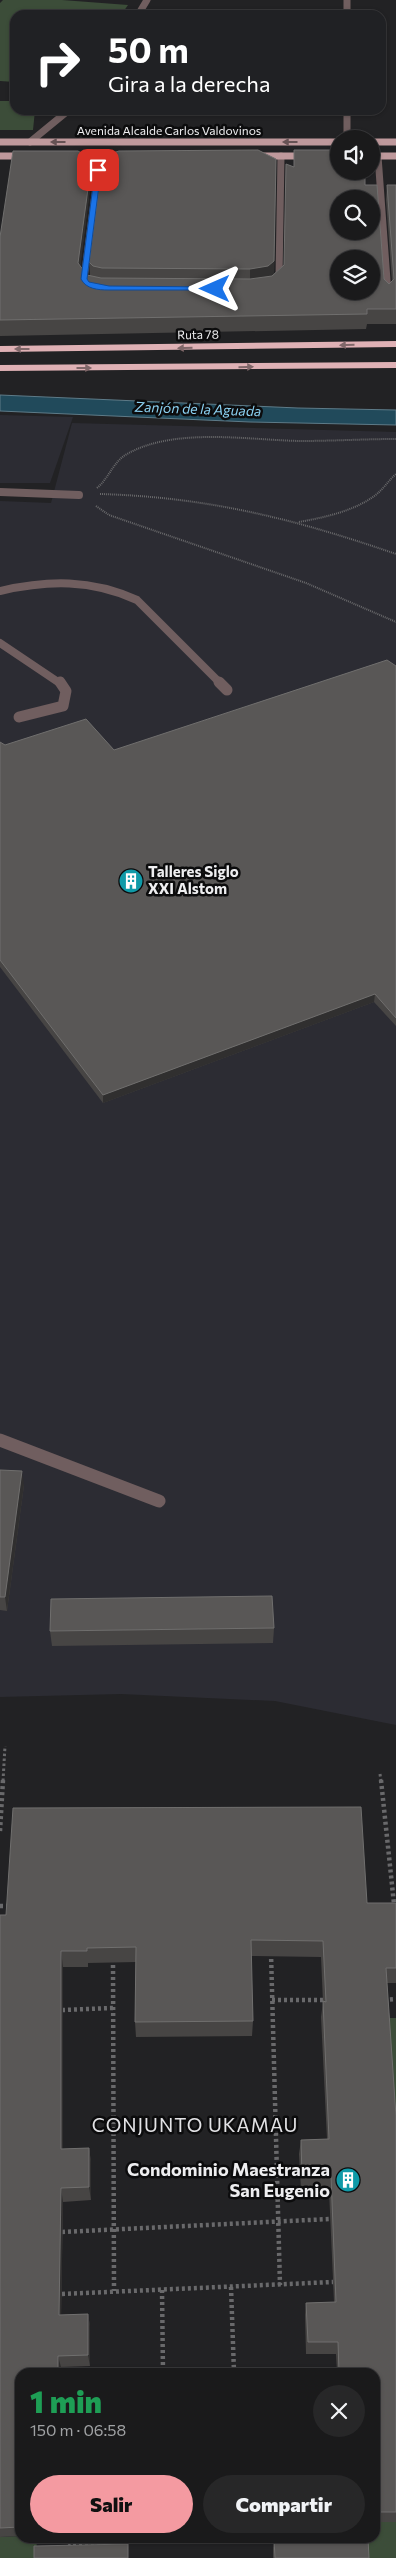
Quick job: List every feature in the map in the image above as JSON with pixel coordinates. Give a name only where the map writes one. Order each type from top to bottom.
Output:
[{"type":"highway","name":"Ruta 78","points":[[0,349],[396,344]]},
{"type":"highway","points":[[0,368],[396,365]]},
{"type":"main road","name":"Avenida Alcalde Carlos Valdovinos","points":[[0,142],[330,142]]},
{"type":"main road","points":[[380,142],[396,142]]},
{"type":"main road","points":[[298,156],[330,148]]},
{"type":"main road","points":[[0,156],[36,156]]},
{"type":"main road","name":"Avenida Alcalde Carlos Valdovinos","points":[[64,156],[129,156]]},
{"type":"main road","name":"Avenida Alcalde Carlos Valdovinos","points":[[243,156],[330,156]]},
{"type":"main road","points":[[380,156],[396,156]]},
{"type":"street","points":[[30,142],[63,115]]},
{"type":"street","points":[[347,115],[347,130]]},
{"type":"street","points":[[97,288],[86,284],[84,279],[100,156]]},
{"type":"street","points":[[267,287],[279,278],[281,156]]},
{"type":"street","points":[[376,180],[388,294]]},
{"type":"street","points":[[0,492],[80,494]]},
{"type":"street","points":[[0,592],[68,580],[81,581],[121,592],[137,600],[227,690]]},
{"type":"street","points":[[0,643],[60,682],[66,691],[63,706],[19,717]]},
{"type":"street","points":[[0,1440],[159,1501]]},
{"type":"path","points":[[80,494],[104,483],[113,465],[128,454],[174,442],[240,437],[285,440],[396,439]]},
{"type":"path","points":[[298,522],[328,516],[355,507],[376,494],[396,474]]},
{"type":"path","points":[[80,494],[144,496],[199,501],[257,510],[396,554]]},
{"type":"path","points":[[80,494],[109,515],[306,583],[396,622]]},
{"type":"path","points":[[0,1830],[5,1746]]},
{"type":"path","points":[[380,1774],[396,1904],[387,1904]]},
{"type":"path","points":[[0,1906],[20,1906]]},
{"type":"path","points":[[271,1943],[280,2285]]},
{"type":"path","points":[[113,1952],[114,2291]]},
{"type":"path","points":[[272,2000],[323,2000]]},
{"type":"path","points":[[377,2000],[396,2000]]},
{"type":"path","points":[[62,2010],[113,2008]]},
{"type":"path","points":[[62,2232],[330,2219]]},
{"type":"path","points":[[62,2294],[333,2282]]},
{"type":"path","points":[[231,2287],[234,2368]]},
{"type":"path","points":[[162,2290],[163,2368]]},
{"type":"path","points":[[63,2553],[72,2543]]},
{"type":"shaded area","points":[[0,415],[73,417],[50,483],[0,483]]},
{"type":"shaded area","points":[[72,423],[396,432],[396,1725],[275,1701],[121,1694],[0,1697],[0,501],[51,503]]},
{"type":"green space","points":[[3,0],[62,0],[128,5],[124,10],[10,10],[10,82],[0,81],[0,3]]},
{"type":"green space","points":[[0,101],[10,101],[10,115],[34,115],[33,130],[0,130]]},
{"type":"green space","points":[[386,2018],[396,2018],[396,2169]]},
{"type":"green space","points":[[380,2522],[396,2522],[396,2558],[365,2558],[364,2543],[380,2543]]},
{"type":"green space","points":[[15,2536],[15,2543],[37,2543],[36,2558],[0,2558],[0,2537]]},
{"type":"water","name":"Zanjón de la Aguada","points":[[0,395],[298,408],[396,410],[396,425],[250,422],[0,411]]},
{"type":"building","points":[[258,150],[276,159],[274,261],[268,266],[250,269],[102,268],[93,266],[89,262],[103,156],[119,151]]},
{"type":"building","points":[[294,150],[330,150],[330,180],[365,180],[365,185],[377,185],[377,190],[330,190],[330,240],[380,240],[380,225],[384,279],[389,284],[394,279],[387,185],[396,185],[396,309],[367,309],[367,314],[0,320],[0,237],[13,151],[78,151],[92,159],[78,263],[87,275],[101,278],[250,279],[272,276],[284,265],[286,164],[294,167]]},
{"type":"building","points":[[387,660],[396,666],[396,1018],[375,994],[103,1095],[0,960],[0,742],[5,745],[86,719],[114,750]]},
{"type":"building","points":[[0,1470],[22,1471],[5,1597],[0,1597]]},
{"type":"building","points":[[272,1596],[274,1628],[50,1631],[51,1599]]},
{"type":"building","name":"Condominio Maestranza San Eugenio","points":[[361,1807],[367,1903],[396,1903],[396,1968],[386,1968],[396,2116],[396,2512],[380,2512],[380,2368],[339,2368],[338,2342],[308,2342],[306,2303],[336,2302],[331,2176],[302,2177],[301,2140],[329,2139],[323,2001],[326,2002],[323,1941],[251,1940],[253,2021],[135,2022],[136,1947],[87,1948],[87,1951],[61,1951],[61,2149],[89,2148],[89,2187],[61,2188],[59,2315],[88,2314],[88,2355],[58,2356],[58,2368],[15,2368],[15,2527],[0,2528],[0,1915],[6,1915],[13,1808]]},
{"type":"building","points":[[274,2543],[368,2543],[369,2558],[275,2558]]},
{"type":"building","points":[[128,2544],[128,2558],[34,2558],[34,2546]]},
{"type":"place","name":"Talleres Siglo XXI Alstom","points":[[131,881]]},
{"type":"place","name":"Condominio Maestranza San Eugenio","points":[[348,2180]]},
{"type":"district","name":"CONJUNTO UKAMAU","points":[[195,2125]]},
{"type":"route","points":[[98,170],[84,279],[86,284],[97,288],[215,289]]}]
